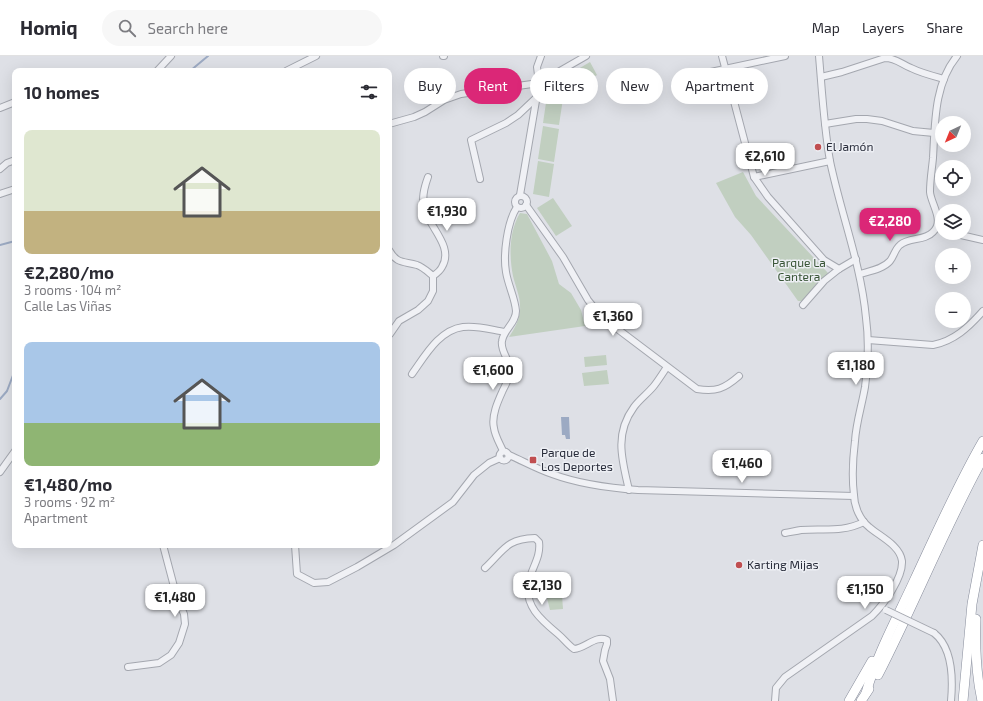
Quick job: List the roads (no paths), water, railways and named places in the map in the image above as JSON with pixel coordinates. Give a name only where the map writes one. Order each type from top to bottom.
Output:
[{"type":"highway","points":[[863,697],[892,629],[954,496],[983,441]]},
{"type":"highway","points":[[863,697],[875,680],[897,638],[949,525],[983,458]]},
{"type":"highway","points":[[964,701],[972,604],[983,545]]},
{"type":"highway","points":[[976,586],[977,604],[975,647],[982,701]]},
{"type":"highway","points":[[849,701],[881,643],[892,629]]},
{"type":"street","points":[[160,68],[171,56]]},
{"type":"street","points":[[292,68],[316,56]]},
{"type":"street","points":[[537,68],[541,56]]},
{"type":"street","points":[[565,68],[586,56]]},
{"type":"street","points":[[722,56],[725,68]]},
{"type":"street","points":[[734,68],[785,56]]},
{"type":"street","points":[[775,701],[776,688],[785,677],[884,608],[901,570],[902,559],[893,545],[864,522],[856,509],[854,496],[855,440],[865,387],[868,340],[860,274],[830,161],[819,56]]},
{"type":"street","points":[[935,209],[930,194],[934,133],[939,99],[944,79],[948,69],[957,56]]},
{"type":"street","points":[[820,77],[842,72],[885,58],[892,58],[918,71],[944,79]]},
{"type":"street","points":[[392,123],[414,117],[444,100],[461,94],[530,84]]},
{"type":"street","points":[[0,108],[12,103]]},
{"type":"street","points":[[480,179],[471,140],[506,123],[518,115],[530,104]]},
{"type":"street","points":[[517,207],[514,202],[517,196],[520,195],[535,104]]},
{"type":"street","points":[[734,104],[754,176],[768,197],[824,260],[839,268]]},
{"type":"street","points":[[825,124],[856,119],[867,119],[882,121],[913,132],[934,133]]},
{"type":"street","points":[[0,169],[12,161]]},
{"type":"street","points":[[754,176],[830,161]]},
{"type":"street","points":[[392,331],[399,321],[418,310],[428,301],[433,291],[433,276],[442,268],[446,256],[443,244],[430,223],[424,209],[423,196],[428,177]]},
{"type":"street","points":[[0,194],[12,190]]},
{"type":"street","points":[[520,195],[526,199],[526,205],[563,257],[588,300],[606,321],[697,389],[711,391],[730,384],[739,376]]},
{"type":"street","points":[[517,207],[524,207],[526,205]]},
{"type":"street","points":[[517,207],[513,215],[507,237],[505,255],[506,273],[516,308],[516,316],[505,332],[502,340],[502,346],[510,370],[494,415],[494,428],[503,451],[508,452],[509,455],[550,474],[629,490],[854,496]]},
{"type":"street","points":[[860,274],[884,266],[890,261],[899,246],[904,242],[926,236],[935,232]]},
{"type":"street","points":[[971,237],[983,240]]},
{"type":"street","points":[[392,255],[400,262],[417,265],[425,269],[433,276]]},
{"type":"street","points":[[803,305],[824,281],[839,268],[856,259]]},
{"type":"street","points":[[868,340],[933,345],[944,343],[962,332],[983,311]]},
{"type":"street","points":[[412,374],[436,341],[449,332],[462,327],[483,328],[505,332]]},
{"type":"street","points":[[629,490],[621,461],[621,443],[627,417],[633,408],[654,387],[667,367]]},
{"type":"street","points":[[500,458],[500,454],[503,451]]},
{"type":"street","points":[[0,472],[12,455]]},
{"type":"street","points":[[392,546],[453,502],[474,475],[489,463],[500,458],[506,460],[509,455]]},
{"type":"street","points":[[785,533],[801,530],[843,529],[853,527],[864,522]]},
{"type":"street","points":[[485,568],[508,545],[515,541],[535,538],[539,542],[540,548],[538,557],[528,581],[528,596],[532,608],[538,616],[574,649],[583,647],[598,638],[606,640],[607,644],[603,662],[610,679],[614,701]]},
{"type":"street","points":[[128,667],[159,663],[171,655],[180,643],[185,624],[184,614],[164,548]]},
{"type":"street","points":[[294,548],[297,574],[314,583],[328,582],[389,548]]},
{"type":"street","points":[[884,608],[934,633],[938,637],[948,654],[952,681],[951,701]]},
{"type":"water","points":[[561,417],[569,417],[570,439],[566,439],[565,435],[562,435]]},
{"type":"waterway","points":[[194,68],[208,56]]},
{"type":"waterway","points":[[0,245],[12,242]]},
{"type":"waterway","points":[[0,399],[7,391],[12,378]]},
{"type":"place","name":"El Jamón","points":[[818,147]]},
{"type":"place","name":"Parque de Los Deportes","points":[[533,460]]},
{"type":"place","name":"Karting Mijas","points":[[739,565]]},
{"type":"park label","name":"Parque La Cantera","points":[[799,270]]}]
